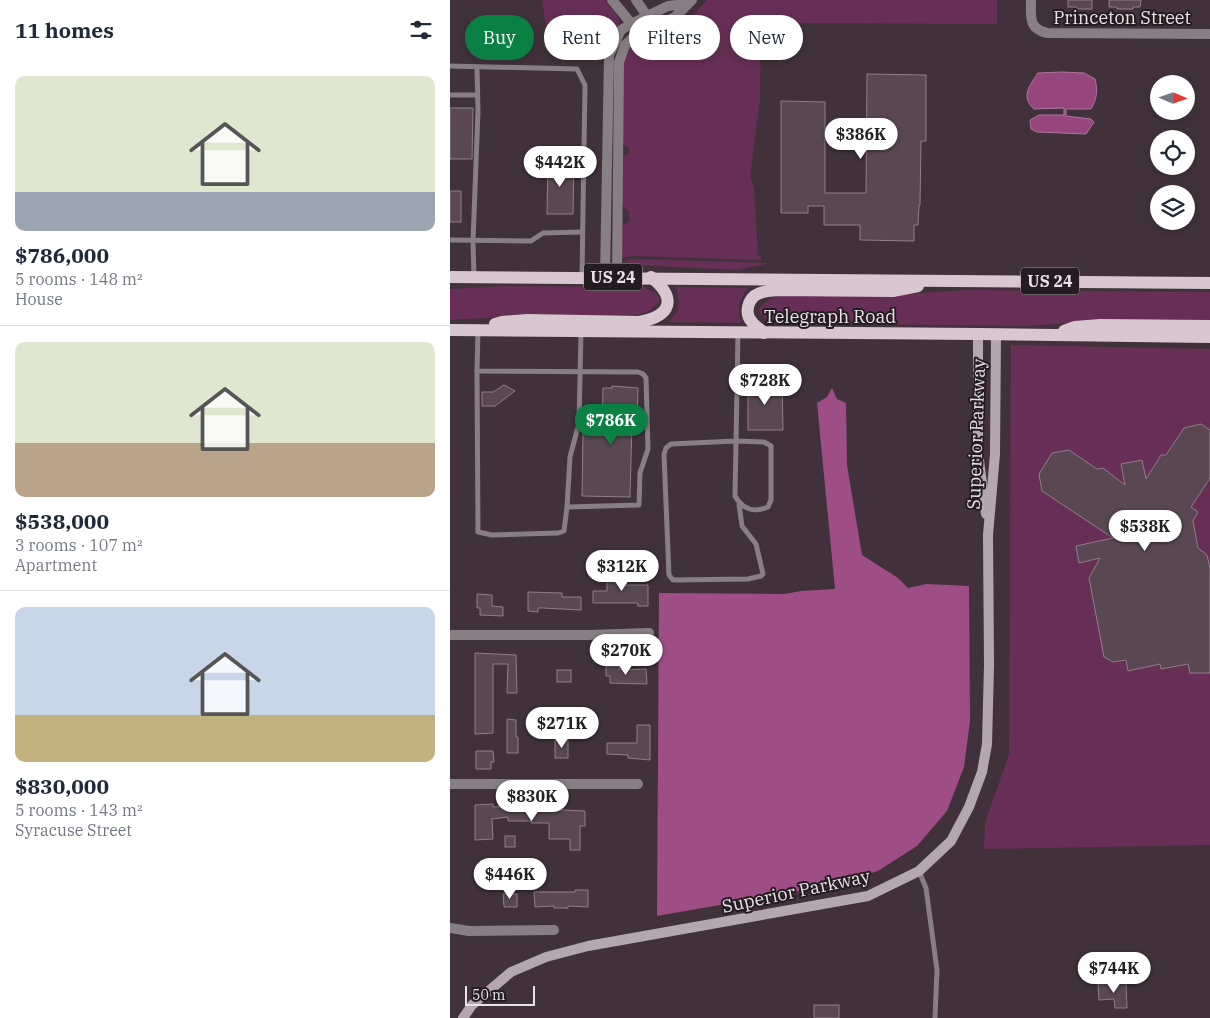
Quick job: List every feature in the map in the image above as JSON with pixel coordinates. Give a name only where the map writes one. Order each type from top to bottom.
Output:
[{"type":"main road","name":"Telegraph Road","points":[[450,276],[1210,282]]},
{"type":"main road","points":[[450,282],[474,277]]},
{"type":"main road","points":[[478,330],[502,322],[519,321],[639,322],[651,320],[659,317],[667,305],[664,289],[651,277]]},
{"type":"main road","points":[[764,333],[752,323],[748,310],[752,298],[764,292],[778,290],[893,291],[942,281]]},
{"type":"main road","points":[[1050,335],[1075,327],[1100,325],[1210,326]]},
{"type":"main road","name":"Telegraph Road","points":[[450,330],[1210,337]]},
{"type":"main road","name":"Superior Parkway","points":[[978,334],[978,453],[988,535]]},
{"type":"main road","name":"Superior Parkway","points":[[463,1018],[472,1005],[511,972],[546,957],[588,946],[868,896],[919,871],[951,841],[969,808],[982,772],[987,744],[989,687],[988,535],[995,454],[996,334]]},
{"type":"street","points":[[612,0],[629,21]]},
{"type":"street","points":[[636,0],[647,15],[668,6],[689,2]]},
{"type":"street","name":"Princeton Street","points":[[1031,0],[1031,20],[1035,28],[1047,33],[1210,34]]},
{"type":"street","points":[[676,15],[689,2]]},
{"type":"street","points":[[611,277],[607,151],[608,55],[621,30],[629,25]]},
{"type":"street","points":[[611,277],[618,152],[619,62],[625,45],[629,41]]},
{"type":"street","points":[[607,151],[618,152]]},
{"type":"street","points":[[450,636],[649,633]]},
{"type":"street","points":[[450,784],[638,784]]},
{"type":"street","points":[[450,928],[469,931],[554,930]]},
{"type":"lane","points":[[450,66],[577,69],[585,85],[582,277]]},
{"type":"lane","points":[[474,277],[473,241],[477,67]]},
{"type":"lane","points":[[450,95],[477,95]]},
{"type":"lane","points":[[450,240],[531,241],[543,233],[582,232]]},
{"type":"lane","points":[[478,330],[478,532],[492,535],[558,533],[564,531],[570,457],[579,423],[581,330]]},
{"type":"lane","points":[[738,332],[736,441],[735,496],[740,504],[742,526],[756,544],[763,574],[748,579],[673,580],[670,578],[668,568],[664,454],[666,448],[671,444],[736,441],[764,442],[772,446],[771,500],[768,507],[762,510],[755,510],[740,504]]},
{"type":"lane","points":[[477,372],[638,372],[643,374],[646,382],[648,449],[640,473],[639,505],[567,507]]},
{"type":"lane","points":[[919,871],[926,888],[937,970],[935,1018]]},
{"type":"shaded area","points":[[542,0],[605,0],[616,15],[544,15]]},
{"type":"shaded area","points":[[707,0],[997,0],[997,24],[803,23],[803,15],[730,15],[730,60],[761,60],[760,100],[750,176],[754,188],[758,255],[761,256],[761,260],[633,256],[622,258],[622,227],[629,222],[629,211],[621,203],[621,157],[629,154],[629,148],[623,144],[621,78],[626,51],[629,48],[629,60],[720,60],[720,15],[691,15]]},
{"type":"shaded area","points":[[1038,73],[1084,73],[1095,79],[1095,102],[1091,109],[1066,109],[1066,116],[1091,119],[1094,122],[1086,134],[1037,132],[1031,129],[1030,120],[1039,115],[1064,115],[1064,108],[1034,109],[1030,105],[1027,96],[1030,86]]},
{"type":"shaded area","points":[[632,259],[770,263],[737,270],[632,265],[624,261]]},
{"type":"shaded area","points":[[506,286],[646,287],[646,289],[656,294],[660,300],[652,309],[642,314],[634,315],[634,317],[532,315],[450,320],[450,289]]},
{"type":"shaded area","points":[[676,287],[748,288],[740,304],[741,323],[669,322],[678,310]]},
{"type":"shaded area","points":[[966,290],[1210,292],[1210,320],[1100,321],[1027,326],[775,323],[775,321],[763,316],[759,309],[770,299],[785,295],[906,294]]},
{"type":"shaded area","points":[[1011,345],[1210,349],[1210,845],[984,849],[985,823],[1009,754]]},
{"type":"shaded area","points":[[832,388],[837,399],[846,403],[847,465],[862,555],[898,578],[908,588],[926,584],[969,586],[970,721],[964,767],[947,811],[917,846],[878,871],[822,887],[657,916],[659,593],[784,594],[835,589],[817,403],[827,397]]},
{"type":"building","points":[[1068,0],[1092,0],[1092,9],[1068,7]]},
{"type":"building","points":[[1109,0],[1141,0],[1140,7],[1117,9],[1117,7],[1109,7]]},
{"type":"building","points":[[867,74],[926,75],[926,141],[921,141],[920,205],[918,225],[914,225],[914,241],[860,240],[860,225],[824,225],[824,206],[808,206],[808,213],[781,213],[781,101],[825,102],[825,193],[866,193]]},
{"type":"building","points":[[450,108],[473,108],[472,159],[450,159]]},
{"type":"building","points":[[548,162],[574,163],[573,214],[547,214]]},
{"type":"building","points":[[450,191],[461,191],[461,222],[450,222]]},
{"type":"building","points":[[782,381],[783,430],[748,430],[748,382]]},
{"type":"building","points":[[504,385],[515,391],[495,406],[482,406],[482,392],[493,392]]},
{"type":"building","points":[[612,386],[638,388],[637,423],[632,423],[630,497],[582,496],[583,433],[602,434],[603,388],[612,388]]},
{"type":"building","points":[[1201,424],[1210,430],[1210,478],[1191,507],[1198,512],[1193,521],[1198,548],[1207,555],[1210,569],[1210,673],[1190,673],[1188,664],[1161,669],[1160,664],[1128,671],[1126,660],[1113,662],[1104,657],[1089,578],[1100,558],[1079,563],[1076,546],[1113,538],[1042,491],[1039,474],[1052,453],[1069,450],[1097,469],[1103,468],[1125,485],[1121,464],[1142,460],[1146,479],[1161,455],[1166,455],[1184,428]]},
{"type":"building","points":[[607,571],[618,571],[618,585],[648,585],[648,606],[638,606],[638,603],[593,603],[593,591],[607,591]]},
{"type":"building","points":[[528,592],[562,593],[562,597],[581,597],[581,610],[538,608],[538,612],[528,611]]},
{"type":"building","points":[[477,594],[492,595],[492,606],[503,607],[503,616],[480,615],[480,608],[477,608]]},
{"type":"building","points":[[475,653],[516,655],[517,693],[507,693],[508,664],[493,664],[493,733],[475,734]]},
{"type":"building","points":[[606,666],[619,666],[619,670],[646,669],[647,684],[610,683],[610,676],[606,676]]},
{"type":"building","points":[[557,670],[571,670],[571,682],[557,682]]},
{"type":"building","points":[[507,719],[516,720],[518,753],[507,753]]},
{"type":"building","points":[[637,725],[650,725],[650,760],[628,758],[628,755],[607,754],[607,743],[637,743]]},
{"type":"building","points":[[555,739],[568,739],[568,758],[555,758]]},
{"type":"building","points":[[476,751],[493,751],[494,762],[491,762],[491,769],[476,769]]},
{"type":"building","points":[[493,804],[493,807],[519,806],[519,808],[585,811],[585,826],[580,826],[580,850],[570,850],[570,839],[549,839],[549,823],[508,821],[508,817],[492,819],[493,839],[475,840],[475,805]]},
{"type":"building","points":[[505,836],[515,836],[515,847],[505,847]]},
{"type":"building","points":[[575,890],[588,890],[588,907],[535,907],[534,892],[575,892]]},
{"type":"building","points":[[503,894],[517,894],[517,907],[504,907]]},
{"type":"building","points":[[1126,983],[1127,1008],[1115,1008],[1114,999],[1099,1000],[1098,984]]},
{"type":"building","points":[[814,1005],[839,1005],[839,1018],[814,1018]]}]
